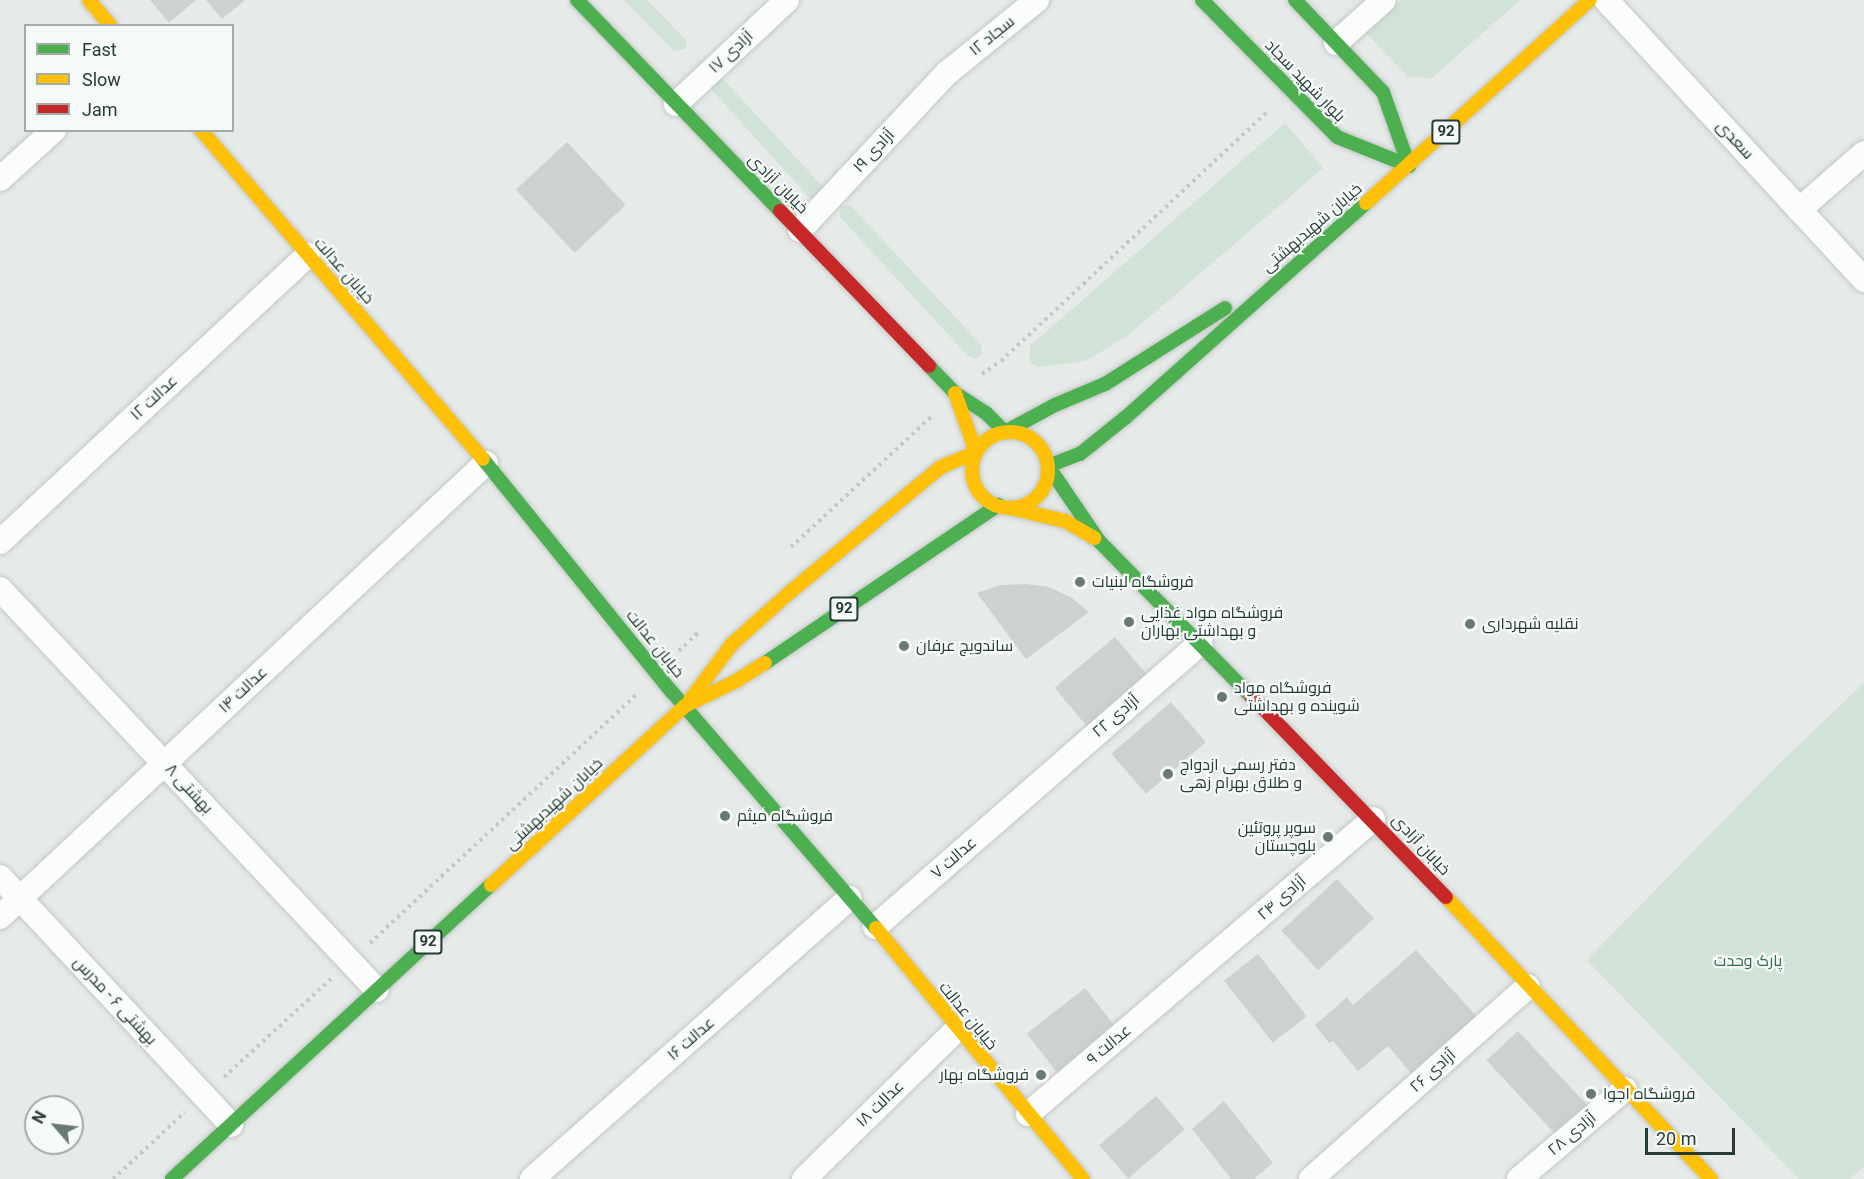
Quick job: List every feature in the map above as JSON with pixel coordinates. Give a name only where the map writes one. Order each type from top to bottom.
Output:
[{"type":"main road","points":[[89,0],[109,24]]},
{"type":"main road","name":"خیابان آزادی","points":[[577,0],[955,393]]},
{"type":"main road","name":"بلوار شهید سجاد","points":[[1202,0],[1337,137],[1409,166]]},
{"type":"main road","points":[[1295,0],[1383,92],[1409,166]]},
{"type":"main road","name":"خیابان شهیدبهشتی","points":[[1048,466],[1080,454],[1098,441],[1200,352],[1299,260],[1409,166],[1590,0]]},
{"type":"main road","name":"خیابان عدالت","points":[[203,132],[486,463],[685,706],[875,927],[1083,1179]]},
{"type":"main road","points":[[1005,432],[1055,405],[1105,384],[1299,260]]},
{"type":"main road","points":[[955,393],[986,413],[1005,432]]},
{"type":"main road","points":[[955,393],[976,452],[972,465],[973,478],[978,490],[986,499],[1004,507],[1065,521],[1099,541]]},
{"type":"main road","points":[[685,706],[732,644],[789,593],[934,472],[976,452],[993,435],[1017,432],[1038,444],[1048,466],[1099,541]]},
{"type":"main road","points":[[1004,507],[1023,505],[1034,499],[1043,489],[1048,466]]},
{"type":"main road","name":"خیابان شهیدبهشتی","points":[[172,1179],[685,706],[736,681],[1004,507]]},
{"type":"main road","name":"خیابان آزادی","points":[[1099,541],[1373,819],[1711,1179]]},
{"type":"street","name":"آزادی ۱۷","points":[[676,104],[788,0]]},
{"type":"street","name":"سجاد ۱۲","points":[[947,73],[1037,0]]},
{"type":"street","points":[[1336,43],[1384,0]]},
{"type":"street","name":"سعدی","points":[[1606,0],[1864,280]]},
{"type":"street","name":"آزادی ۱۹","points":[[800,230],[947,73]]},
{"type":"street","points":[[0,179],[52,132]]},
{"type":"street","points":[[1799,210],[1864,153]]},
{"type":"street","name":"عدالت ۱۲","points":[[0,542],[308,255]]},
{"type":"street","name":"عدالت ۱۴","points":[[0,917],[486,463]]},
{"type":"street","name":"بهشتی ۸","points":[[0,589],[377,990]]},
{"type":"street","name":"آزادی ۲۲","points":[[1033,788],[1200,643]]},
{"type":"street","name":"عدالت ۷","points":[[875,927],[1033,788]]},
{"type":"street","name":"آزادی ۲۴","points":[[1190,977],[1373,819]]},
{"type":"street","name":"بهشتی ۶ - مدرس","points":[[0,877],[231,1125]]},
{"type":"street","name":"عدالت ۱۶","points":[[532,1179],[850,898]]},
{"type":"street","name":"عدالت ۹","points":[[1028,1114],[1190,977]]},
{"type":"street","name":"آزادی ۲۶","points":[[1311,1179],[1528,986]]},
{"type":"street","name":"عدالت ۱۸","points":[[804,1179],[957,1029]]},
{"type":"street","name":"آزادی ۲۸","points":[[1519,1179],[1625,1089]]},
{"type":"green space","points":[[624,0],[647,0],[686,40],[686,49],[674,51]]},
{"type":"green space","points":[[1402,0],[1520,0],[1432,78],[1408,77],[1366,33]]},
{"type":"green space","points":[[717,76],[724,80],[823,187],[822,195],[817,200],[809,197],[711,89],[709,81]]},
{"type":"green space","points":[[1285,123],[1323,168],[1127,336],[1086,361],[1038,367],[1029,362],[1031,345]]},
{"type":"green space","points":[[845,205],[851,206],[982,346],[981,354],[976,359],[968,356],[840,217],[840,209]]},
{"type":"green space","name":"پارک وحدت","points":[[1864,683],[1864,1166],[1850,1179],[1799,1179],[1587,960],[1782,761]]},
{"type":"building","points":[[150,0],[196,0],[169,23]]},
{"type":"building","points":[[206,0],[245,0],[222,19]]},
{"type":"building","points":[[567,142],[626,205],[574,253],[516,190]]},
{"type":"building","points":[[1026,584],[1049,587],[1072,598],[1089,612],[1026,659],[977,593],[1000,585]]},
{"type":"building","points":[[1115,637],[1148,677],[1088,728],[1054,688]]},
{"type":"building","points":[[1171,702],[1206,742],[1146,794],[1111,754]]},
{"type":"building","points":[[1337,879],[1374,918],[1318,970],[1281,931]]},
{"type":"building","points":[[1416,950],[1480,1020],[1415,1078],[1388,1046],[1358,1071],[1333,1041],[1329,1043],[1315,1025],[1347,997],[1353,1005]]},
{"type":"building","points":[[1258,954],[1307,1016],[1273,1043],[1224,980]]},
{"type":"building","points":[[1085,988],[1116,1028],[1058,1074],[1027,1034]]},
{"type":"building","points":[[1518,1031],[1588,1106],[1556,1135],[1487,1060]]},
{"type":"building","points":[[1156,1096],[1185,1129],[1128,1178],[1099,1145]]},
{"type":"building","points":[[1224,1101],[1273,1163],[1254,1179],[1231,1179],[1192,1129]]},
{"type":"traffic: fast","points":[[577,0],[780,211]]},
{"type":"traffic: fast","points":[[1202,0],[1337,137],[1409,166]]},
{"type":"traffic: fast","points":[[1295,0],[1383,92],[1409,166]]},
{"type":"traffic: fast","points":[[1048,466],[1080,454],[1126,417],[1366,203]]},
{"type":"traffic: fast","points":[[1005,432],[1055,405],[1105,384],[1225,308]]},
{"type":"traffic: fast","points":[[929,366],[955,393],[986,413],[1005,432]]},
{"type":"traffic: fast","points":[[483,459],[672,692],[876,928]]},
{"type":"traffic: fast","points":[[1048,466],[1099,541],[1251,696]]},
{"type":"traffic: fast","points":[[765,663],[998,505]]},
{"type":"traffic: fast","points":[[172,1179],[491,885]]},
{"type":"traffic: slow","points":[[89,0],[109,24]]},
{"type":"traffic: slow","points":[[1366,203],[1590,0]]},
{"type":"traffic: slow","points":[[203,132],[483,459]]},
{"type":"traffic: slow","points":[[955,393],[976,452]]},
{"type":"traffic: slow","points":[[1010,432],[1024,435],[1037,443],[1045,456],[1048,470],[1045,484],[1037,497],[1024,505],[1010,508],[996,505],[983,497],[975,484],[972,470],[975,456],[983,443],[996,435],[1010,432]]},
{"type":"traffic: slow","points":[[690,700],[732,644],[789,593],[941,467],[976,452]]},
{"type":"traffic: slow","points":[[1010,508],[1065,521],[1095,538]]},
{"type":"traffic: slow","points":[[491,885],[685,706],[736,681],[765,663]]},
{"type":"traffic: slow","points":[[1446,897],[1711,1179]]},
{"type":"traffic: slow","points":[[876,928],[1083,1179]]},
{"type":"traffic: jam","points":[[780,211],[929,366]]},
{"type":"traffic: jam","points":[[1251,696],[1446,897]]},
{"type":"place","name":"فروشگاه لبنیات","points":[[1080,582]]},
{"type":"place","name":"فروشگاه مواد غذایی و بهداشتی بهاران","points":[[1129,622]]},
{"type":"place","name":"نقلیه شهرداری","points":[[1470,624]]},
{"type":"place","name":"ساندویچ عرفان","points":[[904,646]]},
{"type":"place","name":"فروشگاه مواد شوینده و بهداشتی","points":[[1222,697]]},
{"type":"place","name":"دفتر رسمی ازدواج و طلاق بهرام زهی","points":[[1168,774]]},
{"type":"place","name":"فروشگاه میثم","points":[[725,816]]},
{"type":"place","name":"سوپر پروتئین بلوچستان","points":[[1328,837]]},
{"type":"place","name":"فروشگاه بهار","points":[[1041,1075]]},
{"type":"place","name":"فروشگاه اجوا","points":[[1591,1094]]}]
